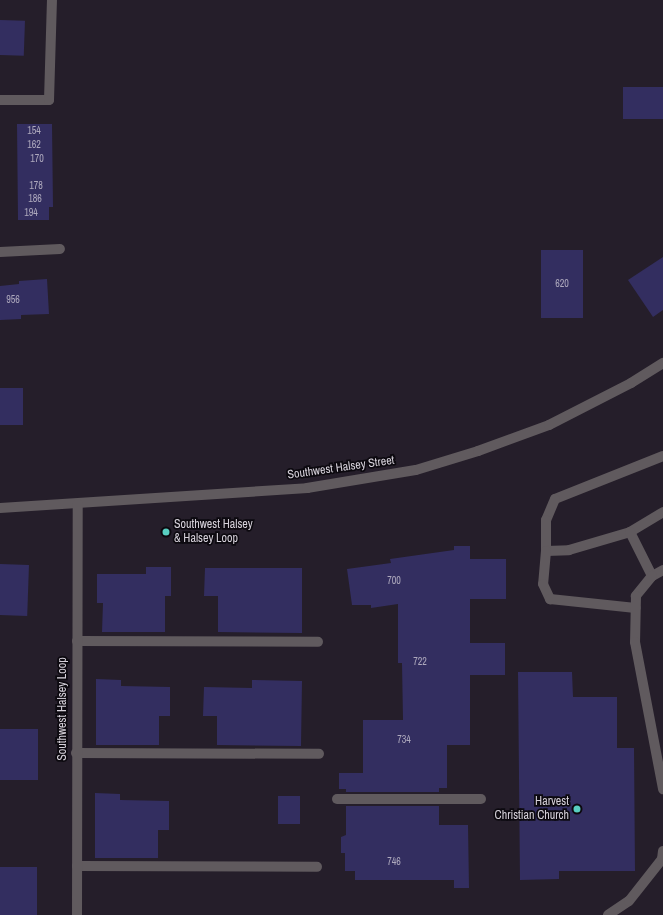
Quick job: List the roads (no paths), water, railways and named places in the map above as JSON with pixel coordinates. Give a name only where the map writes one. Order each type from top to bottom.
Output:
[{"type":"street","points":[[0,100],[49,100],[52,0]]},
{"type":"street","points":[[0,252],[60,249]]},
{"type":"street","name":"Southwest Halsey Street","points":[[0,508],[307,488],[416,470],[478,452],[549,425],[631,383],[663,362]]},
{"type":"street","points":[[636,608],[550,599],[543,584],[546,551],[546,520],[555,499],[663,456]]},
{"type":"street","name":"Southwest Halsey Loop","points":[[77,915],[76,641],[78,504]]},
{"type":"street","points":[[546,551],[569,550],[630,532],[663,512]]},
{"type":"street","points":[[630,532],[652,576]]},
{"type":"street","points":[[663,570],[652,576],[636,596],[635,642],[663,789]]},
{"type":"street","points":[[76,641],[318,642]]},
{"type":"street","points":[[76,753],[319,754]]},
{"type":"street","points":[[337,799],[481,799]]},
{"type":"street","points":[[608,915],[630,901],[662,856]]},
{"type":"street","points":[[76,866],[316,867]]},
{"type":"place","name":"Southwest Halsey & Halsey Loop","points":[[166,532]]},
{"type":"place","name":"Harvest Christian Church","points":[[577,809]]}]
